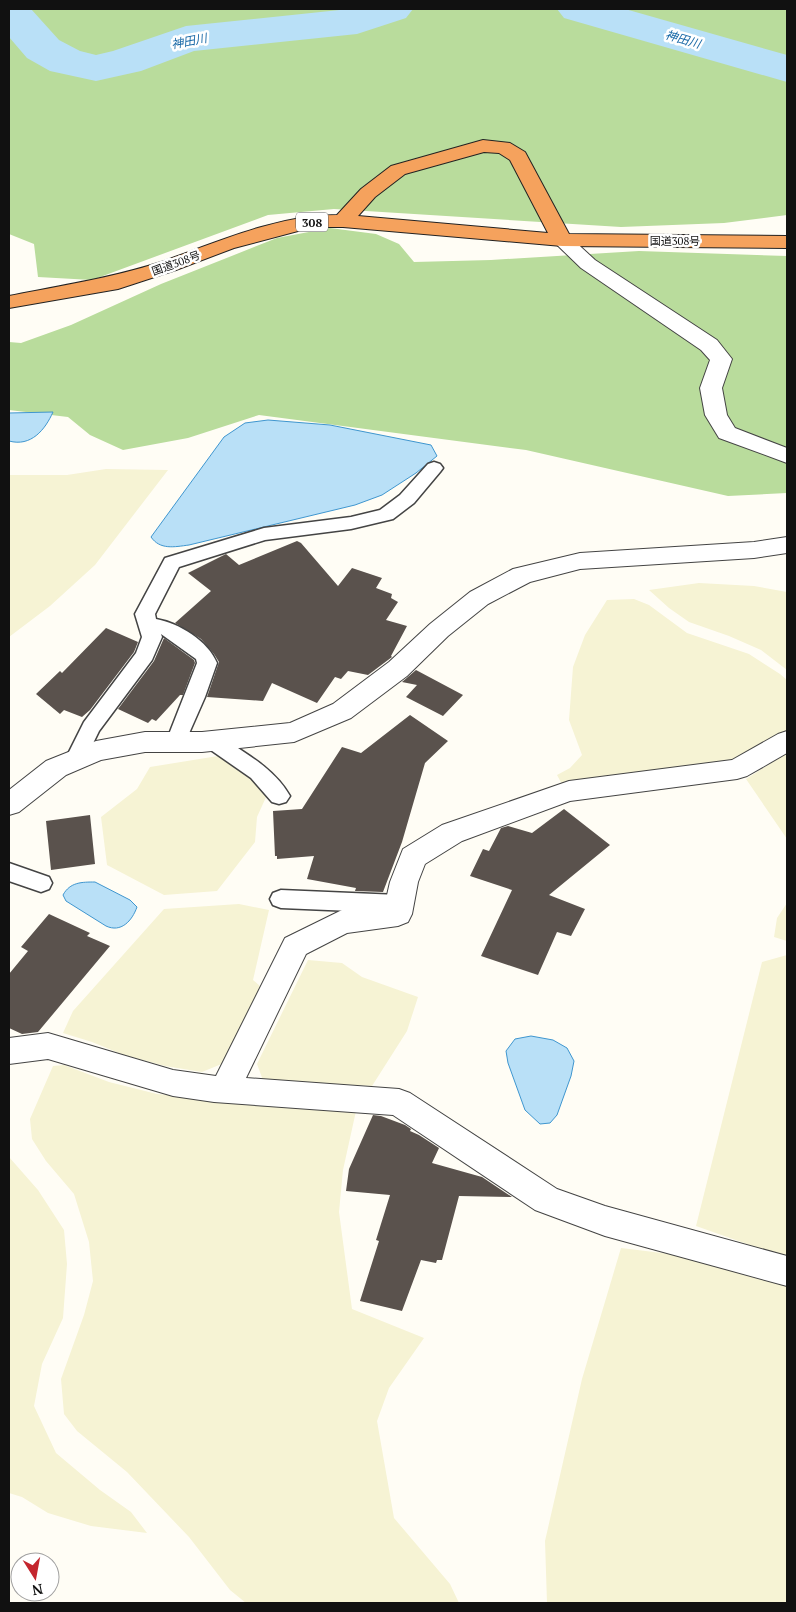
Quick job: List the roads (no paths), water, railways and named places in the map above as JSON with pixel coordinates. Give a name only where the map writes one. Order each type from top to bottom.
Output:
[{"type":"highway","name":"308","points":[[343,221],[368,193],[398,170],[483,146],[503,147],[518,156],[562,240]]},
{"type":"highway","name":"国道308号","points":[[9,302],[129,279],[227,244],[312,222],[343,221],[562,240],[787,242]]},
{"type":"street","points":[[562,240],[588,264],[709,345],[721,359],[711,388],[716,415],[727,432],[787,456]]},
{"type":"street","points":[[9,805],[56,768],[96,751],[145,742],[212,741],[294,732],[342,711],[398,669],[438,630],[479,598],[522,575],[580,561],[754,550],[787,545]]},
{"type":"street","points":[[225,1090],[295,946],[342,922],[398,914],[404,882],[413,858],[452,833],[569,791],[737,769],[787,741]]},
{"type":"street","points":[[9,1051],[48,1046],[173,1083],[225,1090],[399,1102],[546,1200],[605,1221],[787,1271]]},
{"type":"lane","points":[[75,760],[91,727],[145,655],[152,637],[145,614],[172,563],[264,534],[351,523],[386,515],[407,499],[434,468]]},
{"type":"lane","points":[[149,625],[168,628],[204,655],[207,663],[202,680],[185,716],[176,742]]},
{"type":"lane","points":[[212,741],[258,772],[279,796]]},
{"type":"lane","points":[[9,872],[41,883]]},
{"type":"lane","points":[[281,898],[399,904]]},
{"type":"water","points":[[53,412],[46,425],[36,436],[24,442],[9,441],[9,413]]},
{"type":"water","points":[[268,420],[330,425],[431,445],[437,456],[416,473],[382,495],[355,505],[189,545],[168,547],[155,541],[151,537],[224,437],[245,423]]},
{"type":"water","points":[[95,882],[130,900],[137,907],[129,921],[121,927],[111,928],[106,926],[66,901],[63,895],[69,887],[81,883]]},
{"type":"water","points":[[531,1036],[553,1040],[567,1048],[574,1061],[571,1076],[557,1115],[550,1123],[540,1124],[525,1110],[508,1063],[506,1051],[515,1039]]},
{"type":"waterway","name":"神田川","points":[[9,10],[43,49],[66,62],[96,68],[125,62],[186,39],[357,21],[391,9]]},
{"type":"waterway","name":"神田川","points":[[579,9],[787,69]]}]
